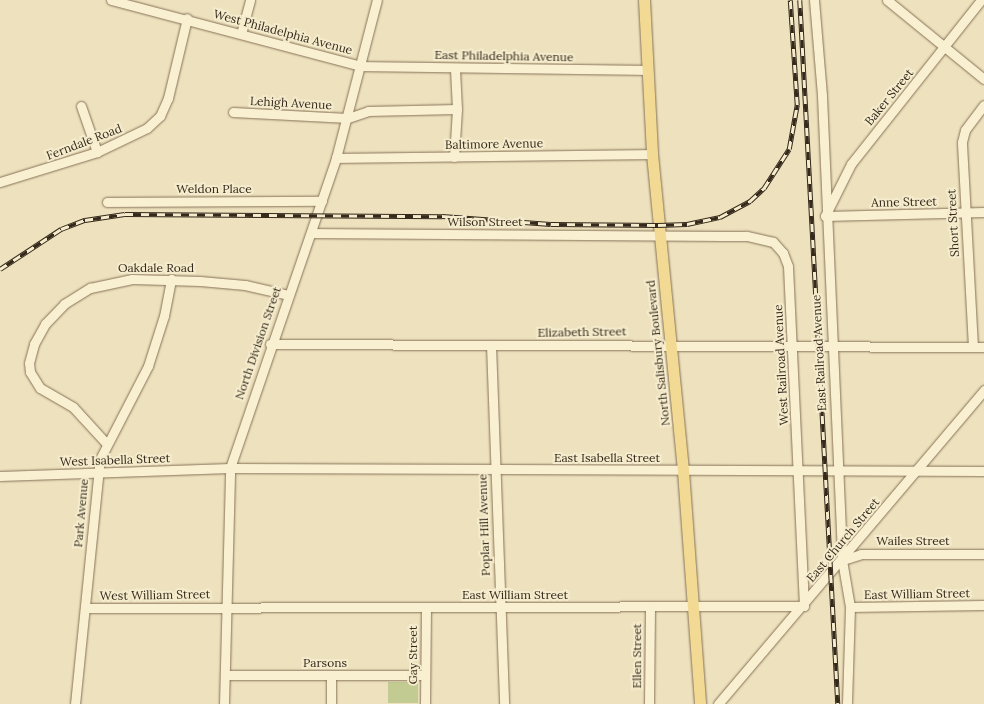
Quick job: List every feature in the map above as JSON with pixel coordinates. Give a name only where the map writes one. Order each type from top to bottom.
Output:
[{"type":"main road","name":"North Salisbury Boulevard","points":[[644,0],[652,154],[683,471],[700,704]]},
{"type":"street","name":"West Philadelphia Avenue","points":[[111,0],[187,18],[361,66]]},
{"type":"street","points":[[241,34],[250,0]]},
{"type":"street","name":"North Division Street","points":[[224,704],[230,468],[270,344],[311,233],[336,158],[348,118],[377,0]]},
{"type":"street","name":"East Railroad Avenue","points":[[814,0],[822,96],[825,216],[842,560],[850,607],[847,704]]},
{"type":"street","points":[[887,0],[944,48],[984,78]]},
{"type":"street","name":"Baker Street","points":[[825,216],[851,164],[981,0]]},
{"type":"street","name":"Ferndale Road","points":[[0,182],[98,152],[132,137],[160,116],[168,98],[187,18]]},
{"type":"street","name":"East Philadelphia Avenue","points":[[361,66],[455,69],[647,70]]},
{"type":"street","points":[[454,157],[457,109],[455,69]]},
{"type":"street","name":"Short Street","points":[[973,347],[964,212],[962,142],[965,130],[984,105]]},
{"type":"street","points":[[81,106],[98,152]]},
{"type":"street","name":"Lehigh Avenue","points":[[233,112],[348,118],[368,111],[457,109]]},
{"type":"street","name":"Baltimore Avenue","points":[[336,158],[652,154]]},
{"type":"street","name":"Weldon Place","points":[[107,202],[322,200]]},
{"type":"street","name":"Anne Street","points":[[825,216],[984,212]]},
{"type":"street","name":"Wilson Street","points":[[311,233],[660,235]]},
{"type":"street","name":"West Railroad Avenue","points":[[660,235],[746,236],[760,238],[780,247],[788,266],[804,606]]},
{"type":"street","name":"Oakdale Road","points":[[106,444],[73,407],[40,388],[30,372],[32,349],[53,314],[90,288],[115,280],[171,279],[245,285],[288,295]]},
{"type":"street","name":"Park Avenue","points":[[75,704],[98,472],[106,444],[148,366],[164,316],[171,279]]},
{"type":"street","name":"Elizabeth Street","points":[[270,344],[491,345],[670,343],[793,345],[831,348],[984,347]]},
{"type":"street","name":"Poplar Hill Avenue","points":[[491,345],[504,704]]},
{"type":"street","name":"East Church Street","points":[[718,704],[804,606],[984,390]]},
{"type":"street","name":"East Isabella Street","points":[[230,468],[838,473],[919,470],[984,471]]},
{"type":"street","name":"West Isabella Street","points":[[0,476],[230,468]]},
{"type":"street","name":"Wailes Street","points":[[842,560],[861,554],[984,554]]},
{"type":"street","name":"East William Street","points":[[850,607],[984,605]]},
{"type":"street","name":"East William Street","points":[[226,607],[693,608],[804,606]]},
{"type":"street","name":"West William Street","points":[[85,608],[226,607]]},
{"type":"street","name":"Gay Street","points":[[425,704],[426,607]]},
{"type":"street","name":"Ellen Street","points":[[649,704],[650,608]]},
{"type":"street","name":"Parsons","points":[[225,675],[425,676]]},
{"type":"street","points":[[331,676],[331,704]]},
{"type":"green space","points":[[388,682],[418,682],[418,703],[388,703]]},
{"type":"railway","points":[[0,269],[61,229],[85,220],[125,214],[442,216],[551,224],[658,225],[687,224],[720,217],[750,201],[764,188],[789,149],[797,105],[790,0]]},
{"type":"railway","points":[[800,0],[838,704]]}]
